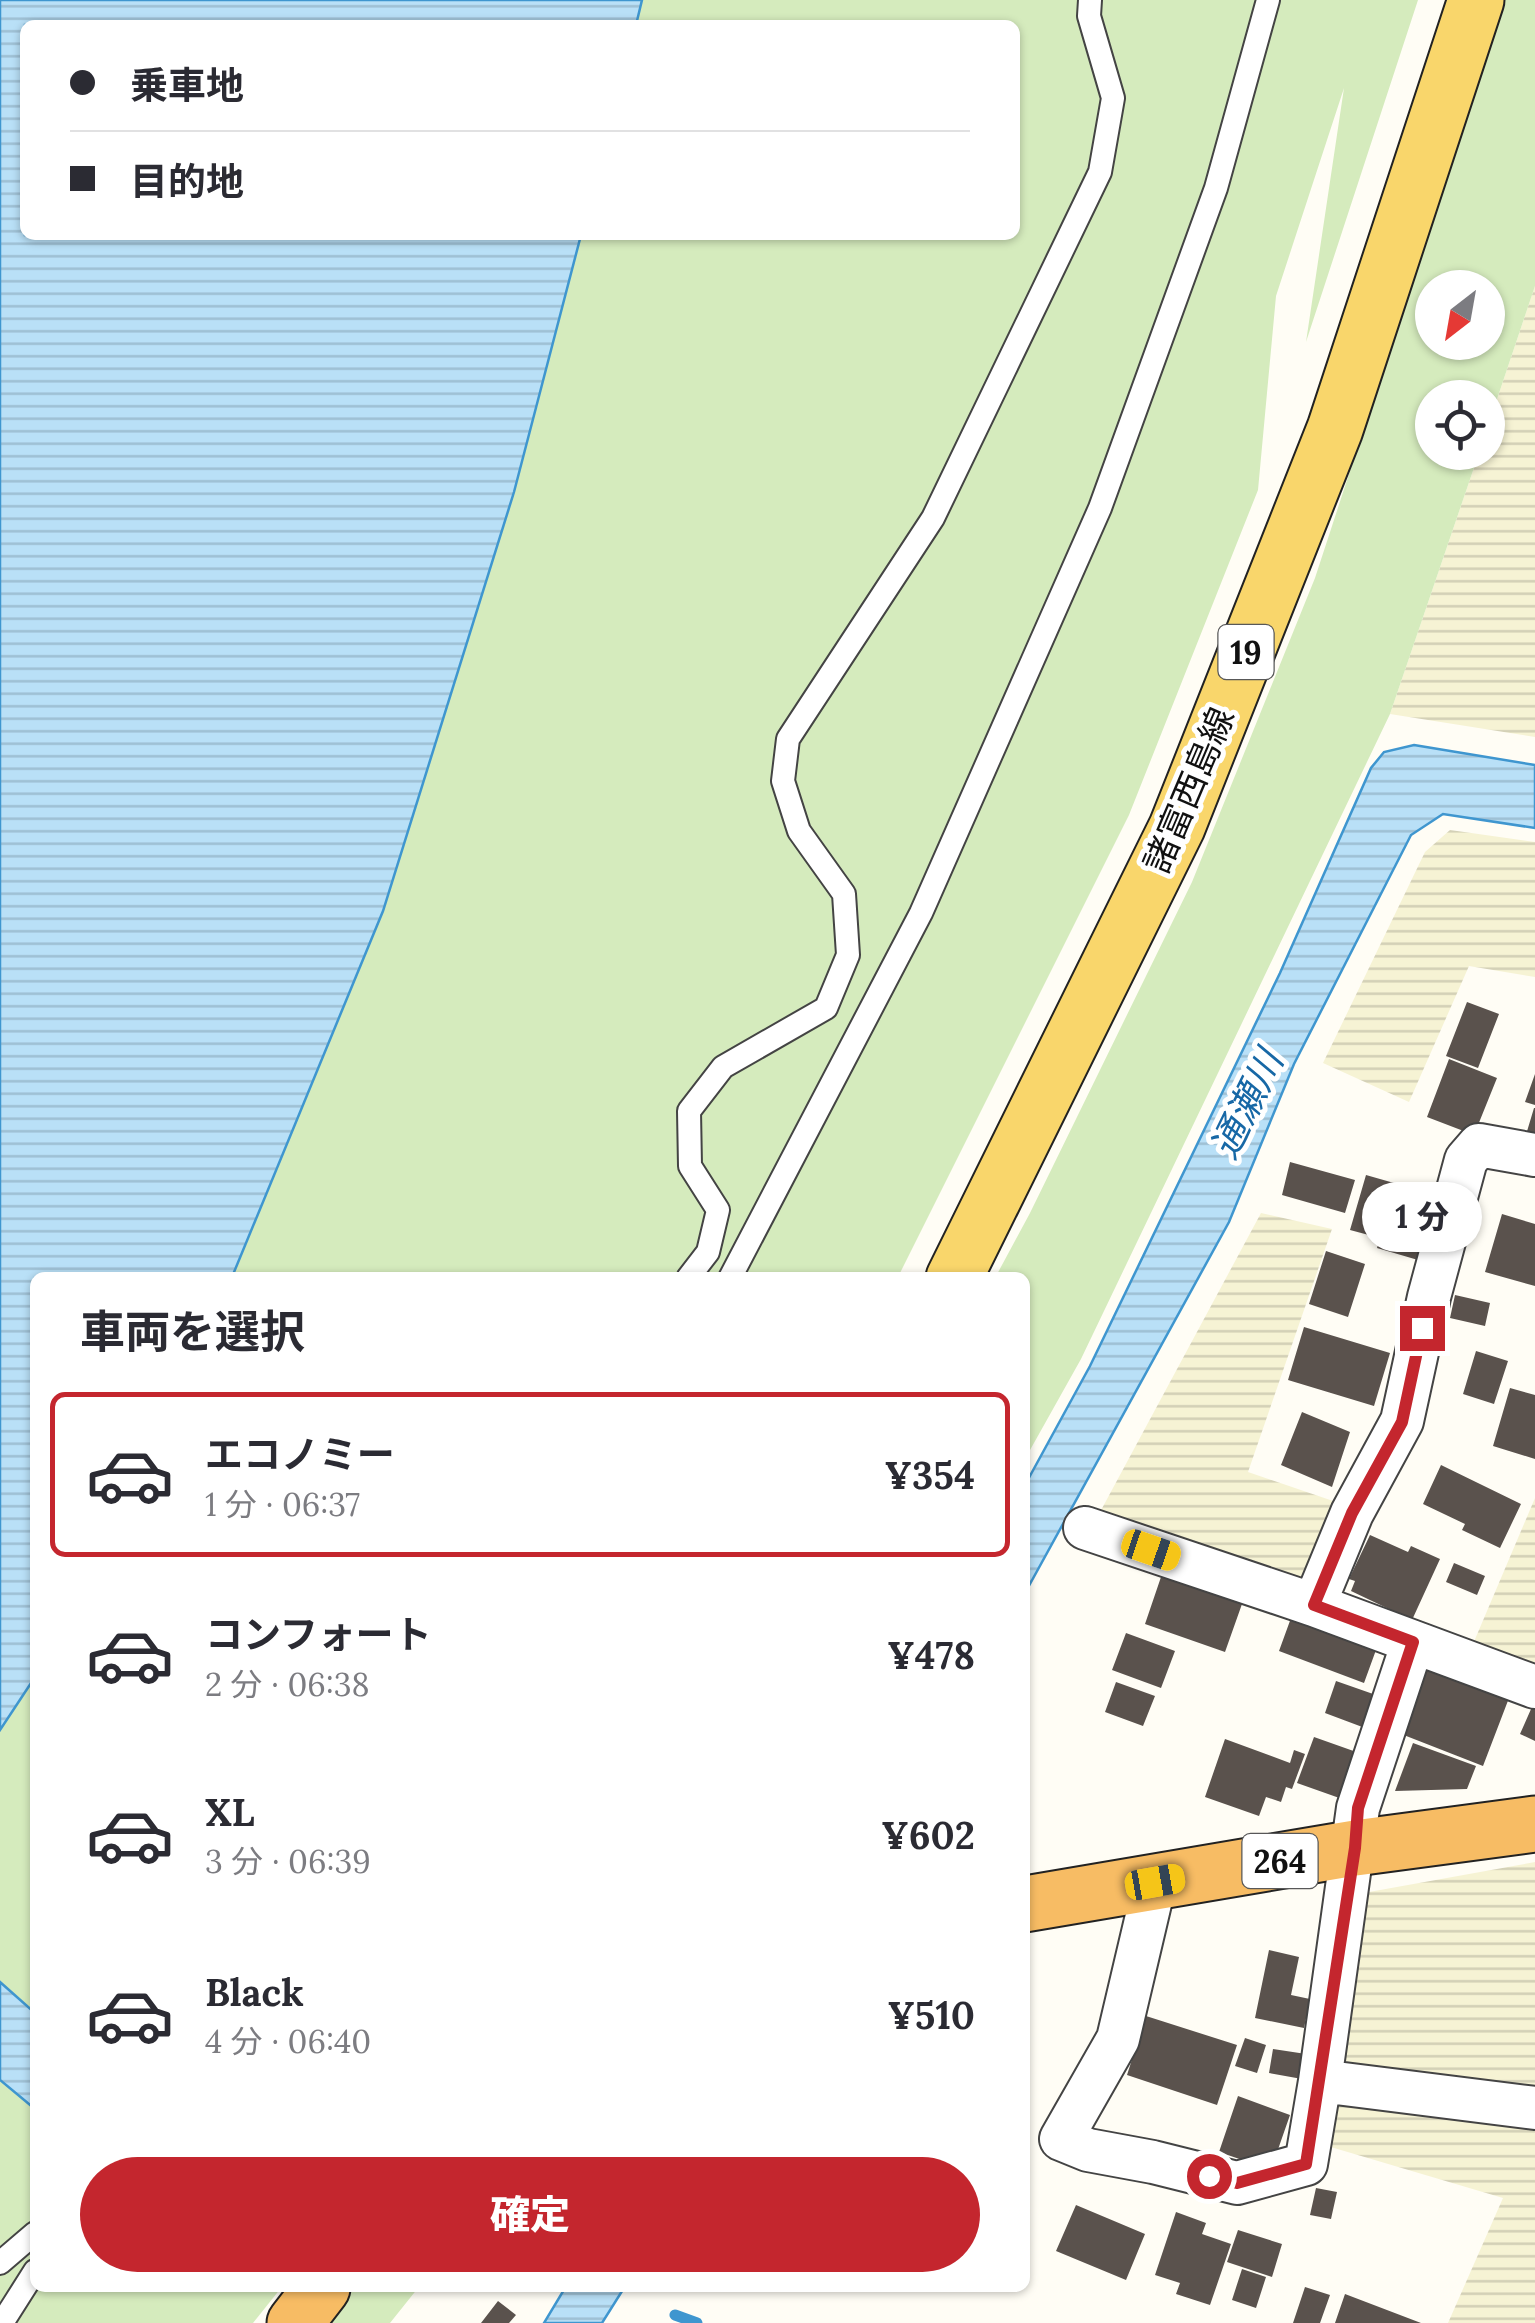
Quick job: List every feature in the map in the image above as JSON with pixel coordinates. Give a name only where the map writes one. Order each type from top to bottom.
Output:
[{"type":"highway","name":"264","points":[[1030,1903],[1355,1848],[1535,1824]]},
{"type":"highway","points":[[295,2323],[319,2292]]},
{"type":"main road","name":"諸富西島線","points":[[957,1272],[1177,827],[1335,428],[1476,0]]},
{"type":"street","points":[[1314,1605],[1352,1513],[1402,1422],[1466,1160],[1479,1145],[1535,1155]]},
{"type":"street","points":[[1085,1528],[1314,1605],[1535,1687]]},
{"type":"street","points":[[1155,1882],[1118,2039],[1062,2139],[1088,2150],[1237,2183],[1306,2164],[1358,1808],[1413,1642]]},
{"type":"street","points":[[1320,2080],[1535,2108]]},
{"type":"lane","points":[[693,1272],[708,1252],[718,1210],[690,1166],[689,1111],[722,1067],[826,1008],[848,955],[844,894],[799,831],[783,781],[788,740],[933,518],[1100,172],[1113,98],[1090,16],[1090,0]]},
{"type":"lane","points":[[733,1272],[921,913],[1100,508],[1216,188],[1268,0]]},
{"type":"lane","points":[[0,2264],[30,2237]]},
{"type":"lane","points":[[2,2323],[30,2279]]},
{"type":"shaded area","points":[[1535,286],[1535,737],[1390,714],[1473,470],[1505,470],[1503,380]]},
{"type":"shaded area","points":[[1450,830],[1535,842],[1535,977],[1469,966],[1409,1102],[1323,1063],[1425,852]]},
{"type":"shaded area","points":[[1261,1213],[1332,1229],[1248,1472],[1339,1503],[1304,1583],[1099,1514]]},
{"type":"shaded area","points":[[1535,1498],[1535,1665],[1473,1644]]},
{"type":"shaded area","points":[[1535,1862],[1535,2323],[1448,2323],[1503,2198],[1324,2145],[1369,1892]]},
{"type":"green space","points":[[642,0],[1418,0],[1306,342],[1344,88],[1276,296],[1258,490],[1129,815],[900,1272],[234,1272],[383,911],[514,492],[580,240],[1020,240],[1020,20],[637,20]]},
{"type":"green space","points":[[1504,0],[1535,0],[1535,286],[1503,380],[1415,380],[1415,470],[1473,470],[1390,714],[1081,1359],[1030,1450],[1030,1272],[998,1272],[1192,882],[1315,578],[1415,272],[1415,360],[1505,360],[1505,270],[1416,270]]},
{"type":"green space","points":[[30,1685],[30,2292],[278,2292],[253,2323],[0,2323],[0,1730]]},
{"type":"green space","points":[[351,2292],[415,2292],[390,2323],[328,2323]]},
{"type":"water","points":[[0,0],[642,0],[637,20],[20,20],[20,240],[580,240],[514,492],[383,911],[234,1272],[30,1272],[30,1685],[0,1730]]},
{"type":"water","name":"通瀬川","points":[[1414,745],[1535,765],[1535,828],[1443,814],[1411,835],[1294,1064],[1229,1222],[1030,1584],[1030,1476],[1090,1366],[1280,973],[1371,768],[1384,752]]},
{"type":"water","points":[[0,1982],[30,2009],[30,2105],[0,2080]]},
{"type":"water","points":[[563,2292],[621,2292],[602,2323],[544,2323]]},
{"type":"building","points":[[1467,1002],[1499,1014],[1478,1068],[1446,1056]]},
{"type":"building","points":[[1449,1059],[1497,1078],[1474,1135],[1427,1117]]},
{"type":"building","points":[[1535,1074],[1535,1105],[1525,1102]]},
{"type":"building","points":[[1535,1108],[1535,1142],[1525,1138]]},
{"type":"building","points":[[1290,1162],[1355,1180],[1345,1213],[1282,1195]]},
{"type":"building","points":[[1366,1175],[1436,1195],[1418,1260],[1377,1248],[1380,1238],[1350,1230]]},
{"type":"building","points":[[1502,1214],[1535,1224],[1535,1286],[1485,1272]]},
{"type":"building","points":[[1326,1251],[1365,1264],[1348,1317],[1309,1304]]},
{"type":"building","points":[[1455,1295],[1490,1303],[1485,1326],[1450,1318]]},
{"type":"building","points":[[1304,1327],[1390,1353],[1374,1406],[1288,1380]]},
{"type":"building","points":[[1476,1351],[1508,1361],[1494,1404],[1463,1394]]},
{"type":"building","points":[[1510,1388],[1535,1395],[1535,1459],[1493,1446]]},
{"type":"building","points":[[1302,1412],[1350,1432],[1332,1487],[1281,1465]]},
{"type":"building","points":[[1441,1465],[1521,1504],[1500,1548],[1462,1530],[1465,1524],[1423,1504]]},
{"type":"building","points":[[1370,1535],[1408,1552],[1411,1546],[1440,1559],[1412,1620],[1351,1591],[1355,1581],[1349,1579]]},
{"type":"building","points":[[1454,1563],[1485,1576],[1477,1595],[1446,1582]]},
{"type":"building","points":[[1161,1577],[1242,1604],[1225,1652],[1145,1624]]},
{"type":"building","points":[[1291,1618],[1376,1650],[1364,1683],[1279,1651]]},
{"type":"building","points":[[1126,1633],[1175,1651],[1161,1688],[1112,1670]]},
{"type":"building","points":[[1422,1665],[1509,1698],[1483,1766],[1396,1732]]},
{"type":"building","points":[[1336,1681],[1376,1695],[1365,1728],[1325,1713]]},
{"type":"building","points":[[1116,1682],[1155,1696],[1143,1726],[1105,1712]]},
{"type":"building","points":[[1535,1700],[1535,1741],[1520,1734]]},
{"type":"building","points":[[1314,1737],[1362,1754],[1345,1800],[1297,1783]]},
{"type":"building","points":[[1225,1739],[1290,1763],[1294,1750],[1305,1754],[1292,1789],[1286,1787],[1281,1802],[1266,1797],[1259,1816],[1205,1797]]},
{"type":"building","points":[[1413,1743],[1476,1766],[1467,1789],[1395,1791]]},
{"type":"building","points":[[1269,1950],[1299,1957],[1291,1995],[1310,1999],[1304,2028],[1255,2018]]},
{"type":"building","points":[[1146,2016],[1237,2045],[1217,2105],[1127,2075]]},
{"type":"building","points":[[1245,2038],[1266,2045],[1257,2073],[1235,2066]]},
{"type":"building","points":[[1273,2049],[1306,2054],[1302,2079],[1269,2073]]},
{"type":"building","points":[[1238,2096],[1290,2115],[1275,2158],[1261,2153],[1257,2165],[1219,2152]]},
{"type":"building","points":[[1316,2188],[1337,2192],[1331,2219],[1310,2215]]},
{"type":"building","points":[[1076,2205],[1145,2234],[1126,2280],[1056,2251]]},
{"type":"building","points":[[1176,2212],[1206,2223],[1202,2234],[1231,2244],[1210,2305],[1176,2294],[1180,2283],[1155,2275]]},
{"type":"building","points":[[1238,2230],[1282,2244],[1272,2277],[1227,2262]]},
{"type":"building","points":[[1242,2269],[1266,2277],[1256,2308],[1232,2300]]},
{"type":"building","points":[[1305,2287],[1330,2295],[1320,2323],[1293,2323]]},
{"type":"building","points":[[1345,2294],[1421,2323],[1335,2323]]},
{"type":"building","points":[[498,2301],[516,2315],[509,2323],[481,2323]]},
{"type":"waterway","points":[[675,2315],[697,2323]]},
{"type":"route","points":[[1209,2176],[1237,2183],[1306,2164],[1358,1808],[1413,1642],[1314,1605],[1352,1513],[1402,1422],[1422,1328]]}]
